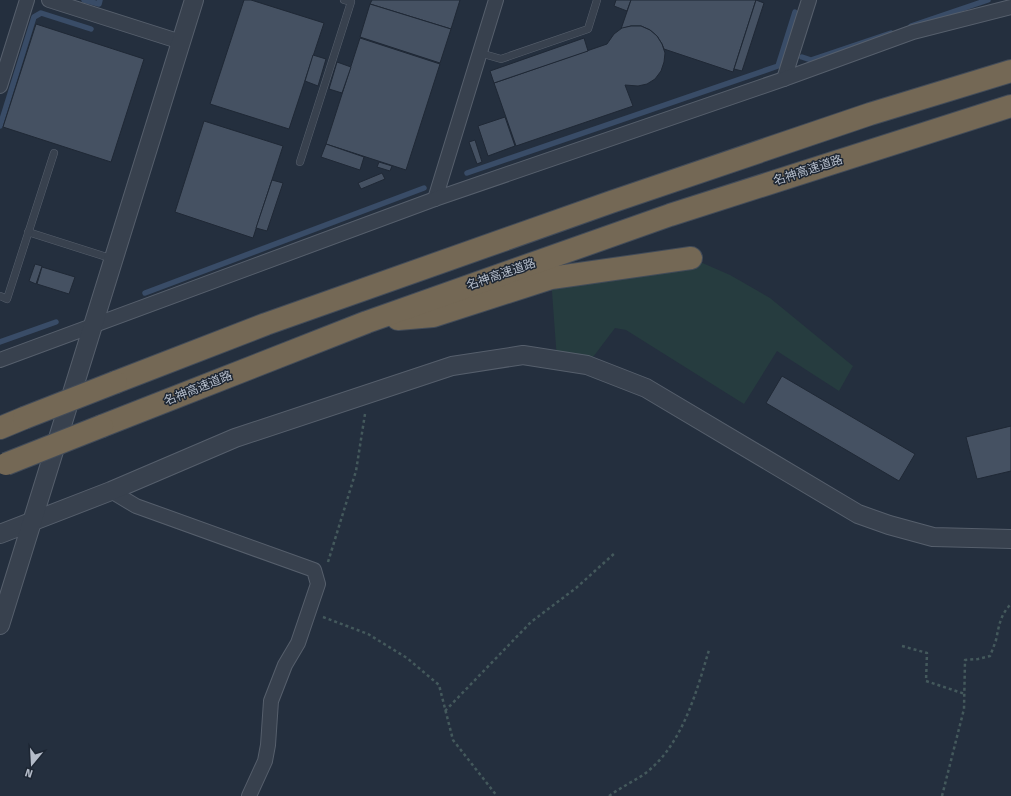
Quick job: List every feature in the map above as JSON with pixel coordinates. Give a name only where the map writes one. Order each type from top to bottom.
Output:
[{"type":"highway","points":[[0,428],[266,324],[611,202],[870,114],[1011,71]]},
{"type":"highway","name":"名神高速道路","points":[[3,465],[367,322],[670,215],[1011,106]]},
{"type":"highway","points":[[367,322],[433,316],[551,278],[691,258]]},
{"type":"street","points":[[0,86],[3,64],[27,0]]},
{"type":"street","points":[[49,0],[181,42]]},
{"type":"street","points":[[0,626],[194,0]]},
{"type":"street","points":[[435,199],[496,0]]},
{"type":"street","points":[[784,79],[809,0]]},
{"type":"street","points":[[0,360],[435,199],[784,79],[913,32],[1011,7]]},
{"type":"street","points":[[0,534],[111,491],[235,438],[452,366],[523,355],[586,365],[646,388],[858,514],[888,525],[933,537],[1011,538]]},
{"type":"street","points":[[111,491],[136,506],[314,570],[318,584],[306,615],[298,643],[285,665],[271,701],[268,745],[265,760],[249,796]]},
{"type":"lane","points":[[300,162],[351,2],[344,0]]},
{"type":"lane","points":[[480,53],[501,59],[588,29],[597,0]]},
{"type":"lane","points":[[0,296],[7,298],[54,153]]},
{"type":"lane","points":[[28,232],[113,259]]},
{"type":"path","points":[[318,584],[325,572],[356,471],[369,394]]},
{"type":"path","points":[[445,712],[531,622],[576,588],[616,552]]},
{"type":"path","points":[[942,796],[964,709],[965,660],[990,656],[995,642],[1000,618],[1011,604]]},
{"type":"path","points":[[306,615],[327,617],[368,634],[407,658],[439,685],[453,740],[497,796]]},
{"type":"path","points":[[902,646],[927,653],[926,681],[965,694]]},
{"type":"path","points":[[609,796],[644,774],[661,758],[684,722],[693,702],[710,650]]},
{"type":"green space","points":[[691,258],[730,275],[770,298],[853,366],[839,391],[777,351],[744,404],[626,330],[615,328],[587,365],[557,360],[551,278]]},
{"type":"building","points":[[244,0],[251,0],[324,23],[289,129],[210,104]]},
{"type":"building","points":[[372,0],[460,0],[451,29],[370,4]]},
{"type":"building","points":[[616,0],[631,0],[627,11],[614,6]]},
{"type":"building","points":[[631,0],[756,0],[733,72],[664,49],[657,36],[650,30],[641,26],[631,26],[621,29]]},
{"type":"building","points":[[756,0],[764,3],[742,71],[734,69]]},
{"type":"building","points":[[370,4],[451,29],[440,63],[360,37]]},
{"type":"building","points":[[36,24],[144,59],[111,162],[3,127]]},
{"type":"building","points":[[641,26],[650,30],[657,36],[665,53],[661,71],[655,79],[647,84],[638,86],[625,85],[633,106],[516,146],[494,83],[607,44],[614,34],[622,28]]},
{"type":"building","points":[[360,38],[440,64],[406,170],[326,144]]},
{"type":"building","points":[[584,38],[588,51],[494,83],[490,71]]},
{"type":"building","points":[[313,55],[326,59],[318,86],[305,81]]},
{"type":"building","points":[[337,62],[351,67],[342,93],[329,89]]},
{"type":"building","points":[[505,117],[515,146],[488,156],[478,126]]},
{"type":"building","points":[[204,121],[283,146],[253,238],[175,212]]},
{"type":"building","points":[[475,140],[482,162],[477,164],[469,142]]},
{"type":"building","points":[[326,144],[364,157],[360,170],[321,157]]},
{"type":"building","points":[[379,162],[392,166],[390,171],[377,167]]},
{"type":"building","points":[[382,173],[385,179],[361,189],[358,183]]},
{"type":"building","points":[[272,180],[283,183],[267,231],[256,228]]},
{"type":"building","points":[[35,264],[42,266],[36,284],[29,281]]},
{"type":"building","points":[[42,267],[75,277],[69,294],[37,284]]},
{"type":"building","points":[[782,376],[915,454],[899,481],[766,403]]},
{"type":"building","points":[[1011,426],[1011,471],[977,479],[966,437]]},
{"type":"waterway","points":[[84,0],[99,4],[100,0]]},
{"type":"waterway","points":[[911,26],[988,0]]},
{"type":"waterway","points":[[467,173],[778,66],[795,12]]},
{"type":"waterway","points":[[0,126],[34,17],[41,13],[91,29]]},
{"type":"waterway","points":[[802,57],[811,60],[891,33]]},
{"type":"waterway","points":[[145,293],[424,188]]},
{"type":"waterway","points":[[0,342],[56,322]]}]
